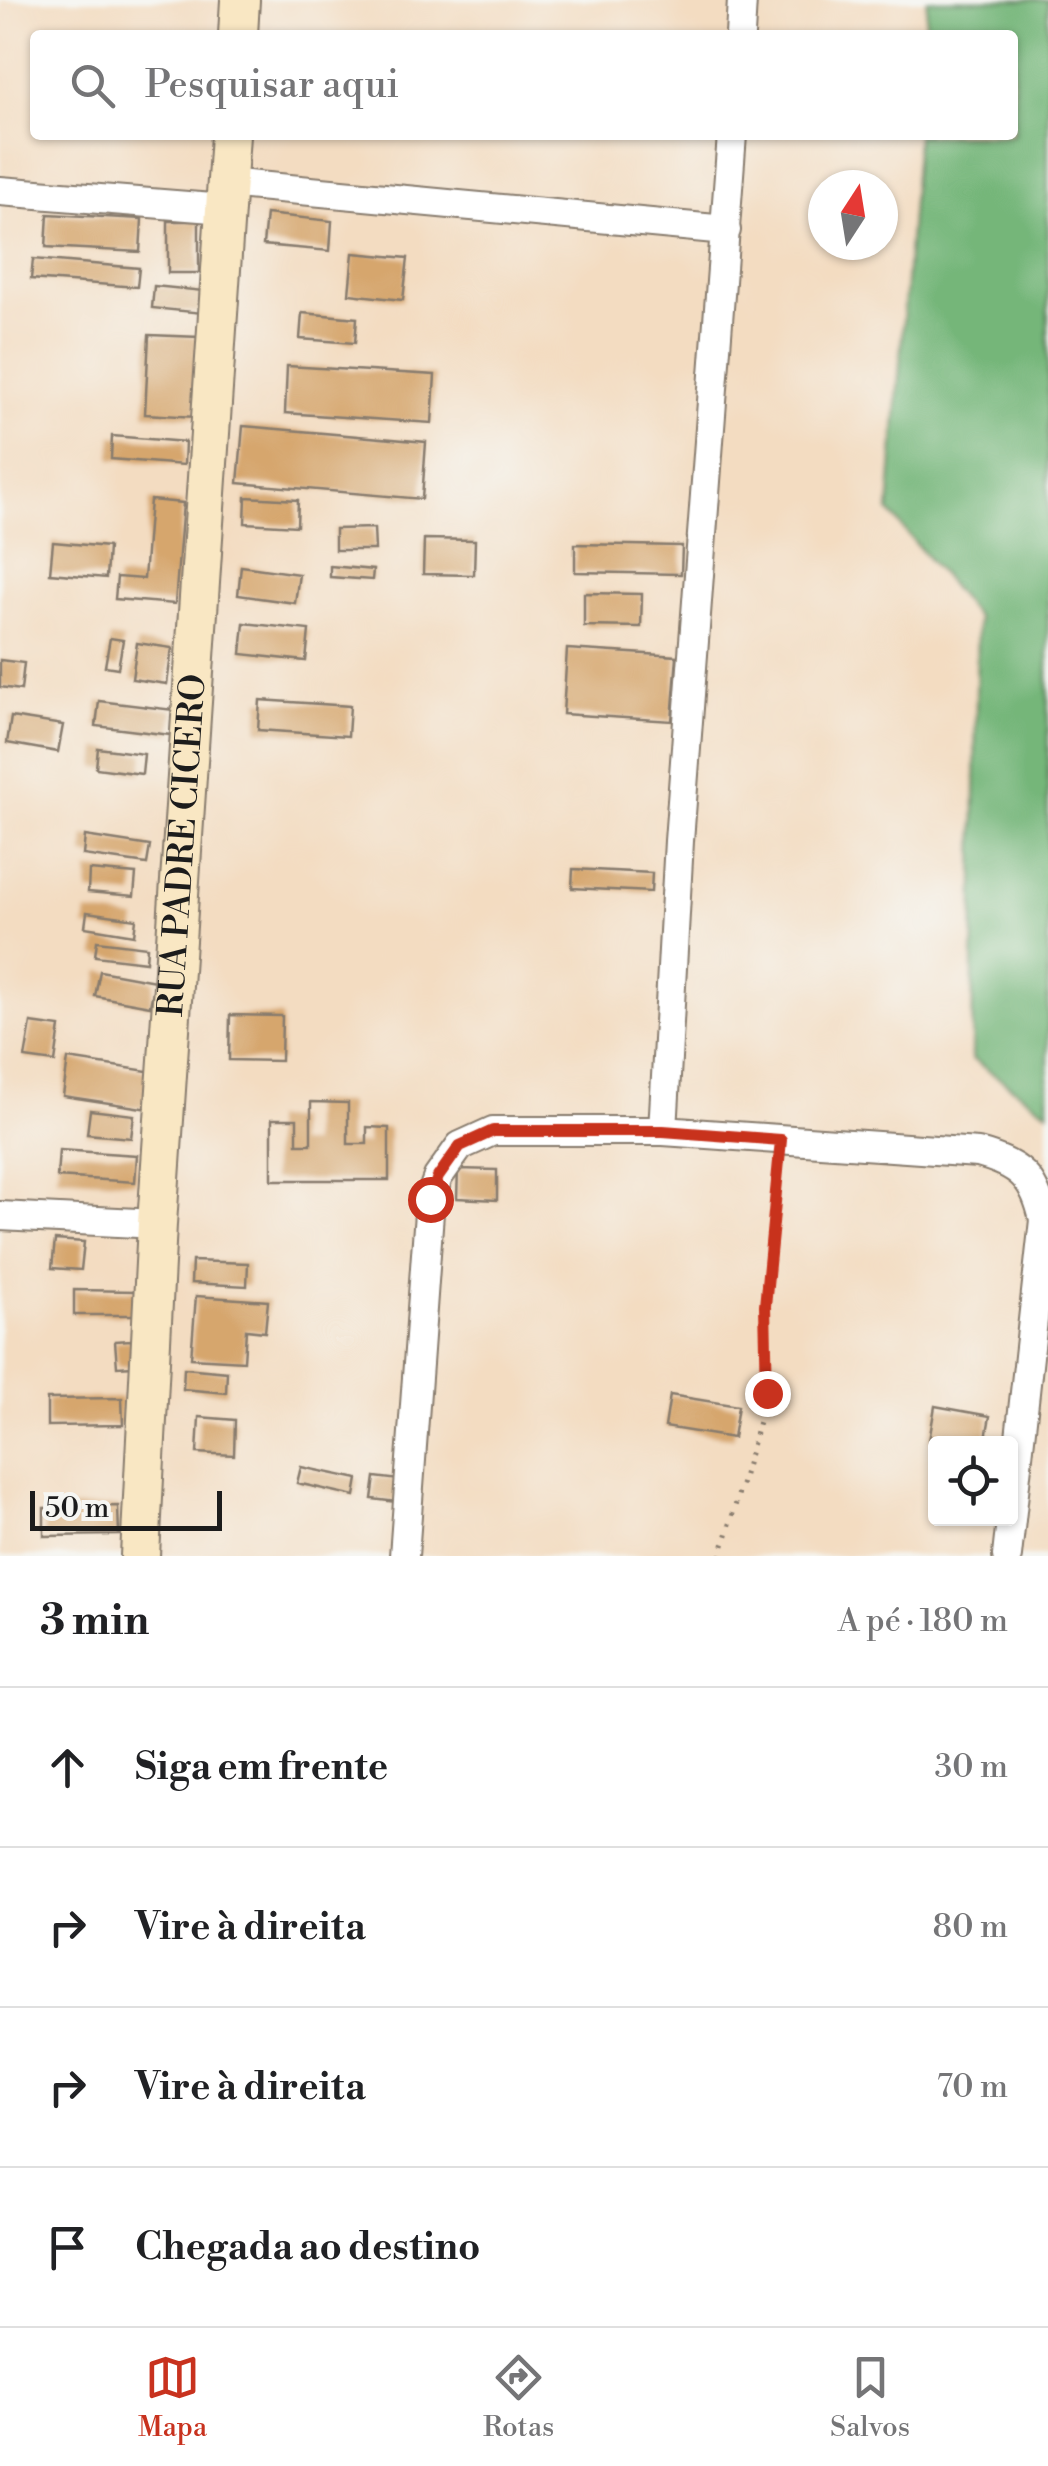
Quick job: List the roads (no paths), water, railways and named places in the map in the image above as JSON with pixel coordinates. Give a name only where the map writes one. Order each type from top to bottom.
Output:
[{"type":"street","points":[[238,30],[240,0]]},
{"type":"street","points":[[740,30],[742,0]]},
{"type":"street","name":"RUA PADRE CICERO","points":[[140,1556],[157,1224],[230,140]]},
{"type":"street","points":[[663,1131],[679,841],[732,140]]},
{"type":"street","points":[[0,192],[225,196],[726,230]]},
{"type":"street","points":[[404,1556],[430,1199],[438,1177],[460,1146],[493,1131],[663,1131],[978,1153],[1003,1160],[1023,1173],[1038,1196],[1044,1220],[1006,1556]]},
{"type":"street","points":[[0,1216],[157,1224]]}]
